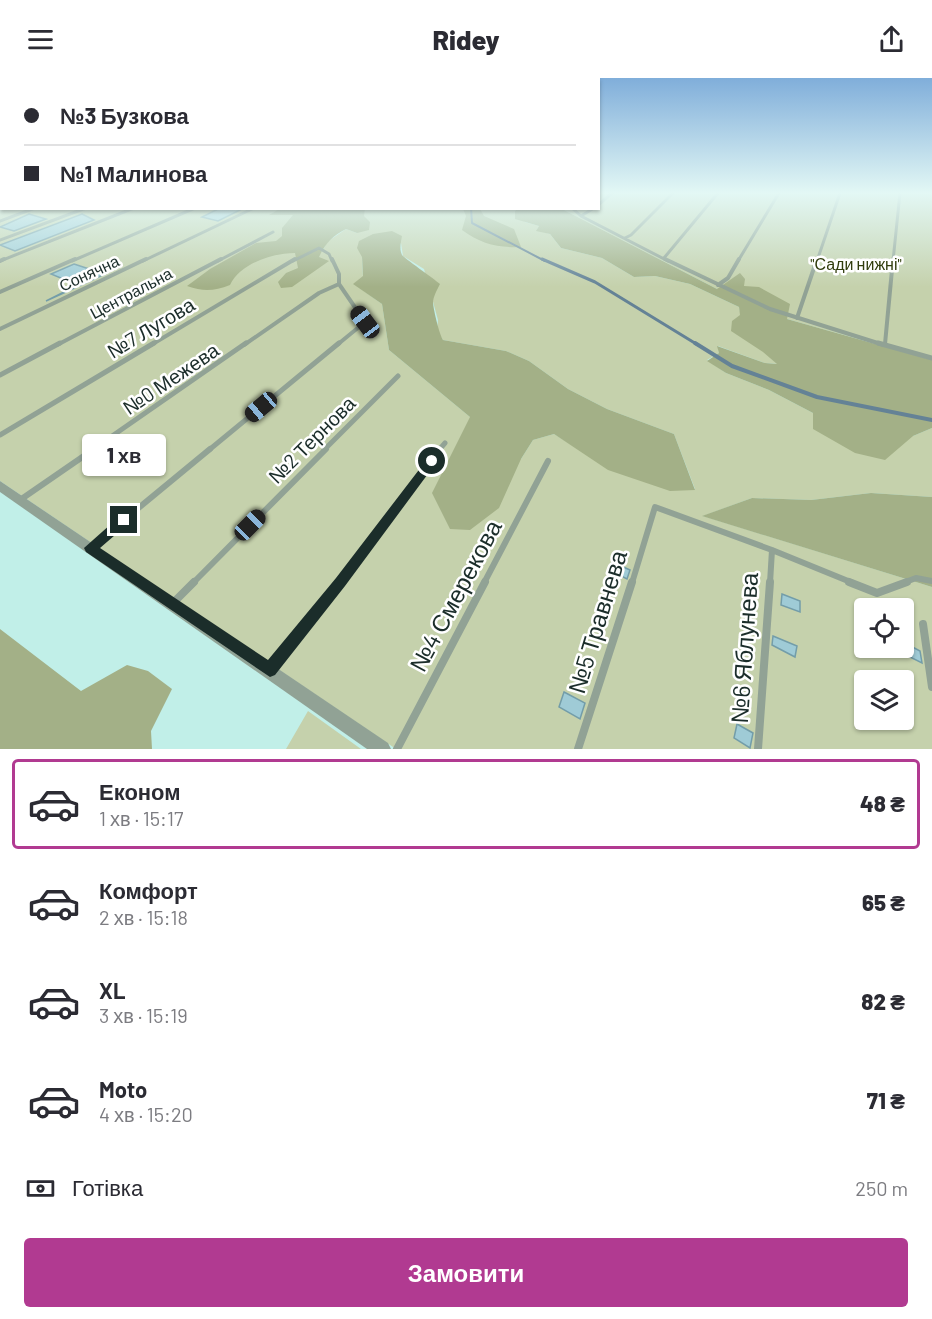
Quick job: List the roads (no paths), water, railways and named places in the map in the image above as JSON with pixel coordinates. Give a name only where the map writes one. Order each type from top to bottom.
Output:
[{"type":"street","points":[[0,486],[382,749]]},
{"type":"lane","points":[[0,240],[42,224]]},
{"type":"lane","points":[[0,261],[93,224]]},
{"type":"lane","points":[[0,291],[157,224]]},
{"type":"lane","name":"Сонячна","points":[[0,329],[220,224]]},
{"type":"lane","points":[[598,224],[770,309],[932,358]]},
{"type":"lane","points":[[625,238],[632,236],[643,224]]},
{"type":"lane","points":[[664,258],[692,224]]},
{"type":"lane","points":[[718,285],[728,278],[760,224]]},
{"type":"lane","points":[[797,318],[829,224]]},
{"type":"lane","points":[[885,344],[897,224]]},
{"type":"lane","name":"Центральна","points":[[0,375],[273,232]]},
{"type":"lane","name":"№7 Лугова","points":[[0,435],[306,253],[319,248],[329,254],[339,274],[339,284]]},
{"type":"lane","points":[[90,548],[365,322],[339,284]]},
{"type":"lane","name":"№0 Межева","points":[[20,500],[319,293],[339,284]]},
{"type":"lane","name":"№2 Тернова","points":[[172,604],[398,376]]},
{"type":"lane","points":[[270,670],[445,443]]},
{"type":"lane","name":"№4 Смерекова","points":[[397,749],[548,461]]},
{"type":"lane","name":"№5 Травнева","points":[[578,749],[613,646],[655,507],[772,550]]},
{"type":"lane","points":[[772,550],[877,593],[916,578],[932,581]]},
{"type":"lane","name":"№6 Яблунева","points":[[758,749],[772,550]]},
{"type":"lane","points":[[923,624],[932,687]]},
{"type":"waterway","points":[[475,224],[545,261]]},
{"type":"waterway","points":[[542,259],[595,282],[698,345]]},
{"type":"waterway","points":[[695,343],[732,366],[817,397],[932,420]]},
{"type":"park label","name":"\"Сади нижні\"","points":[[856,264]]}]
